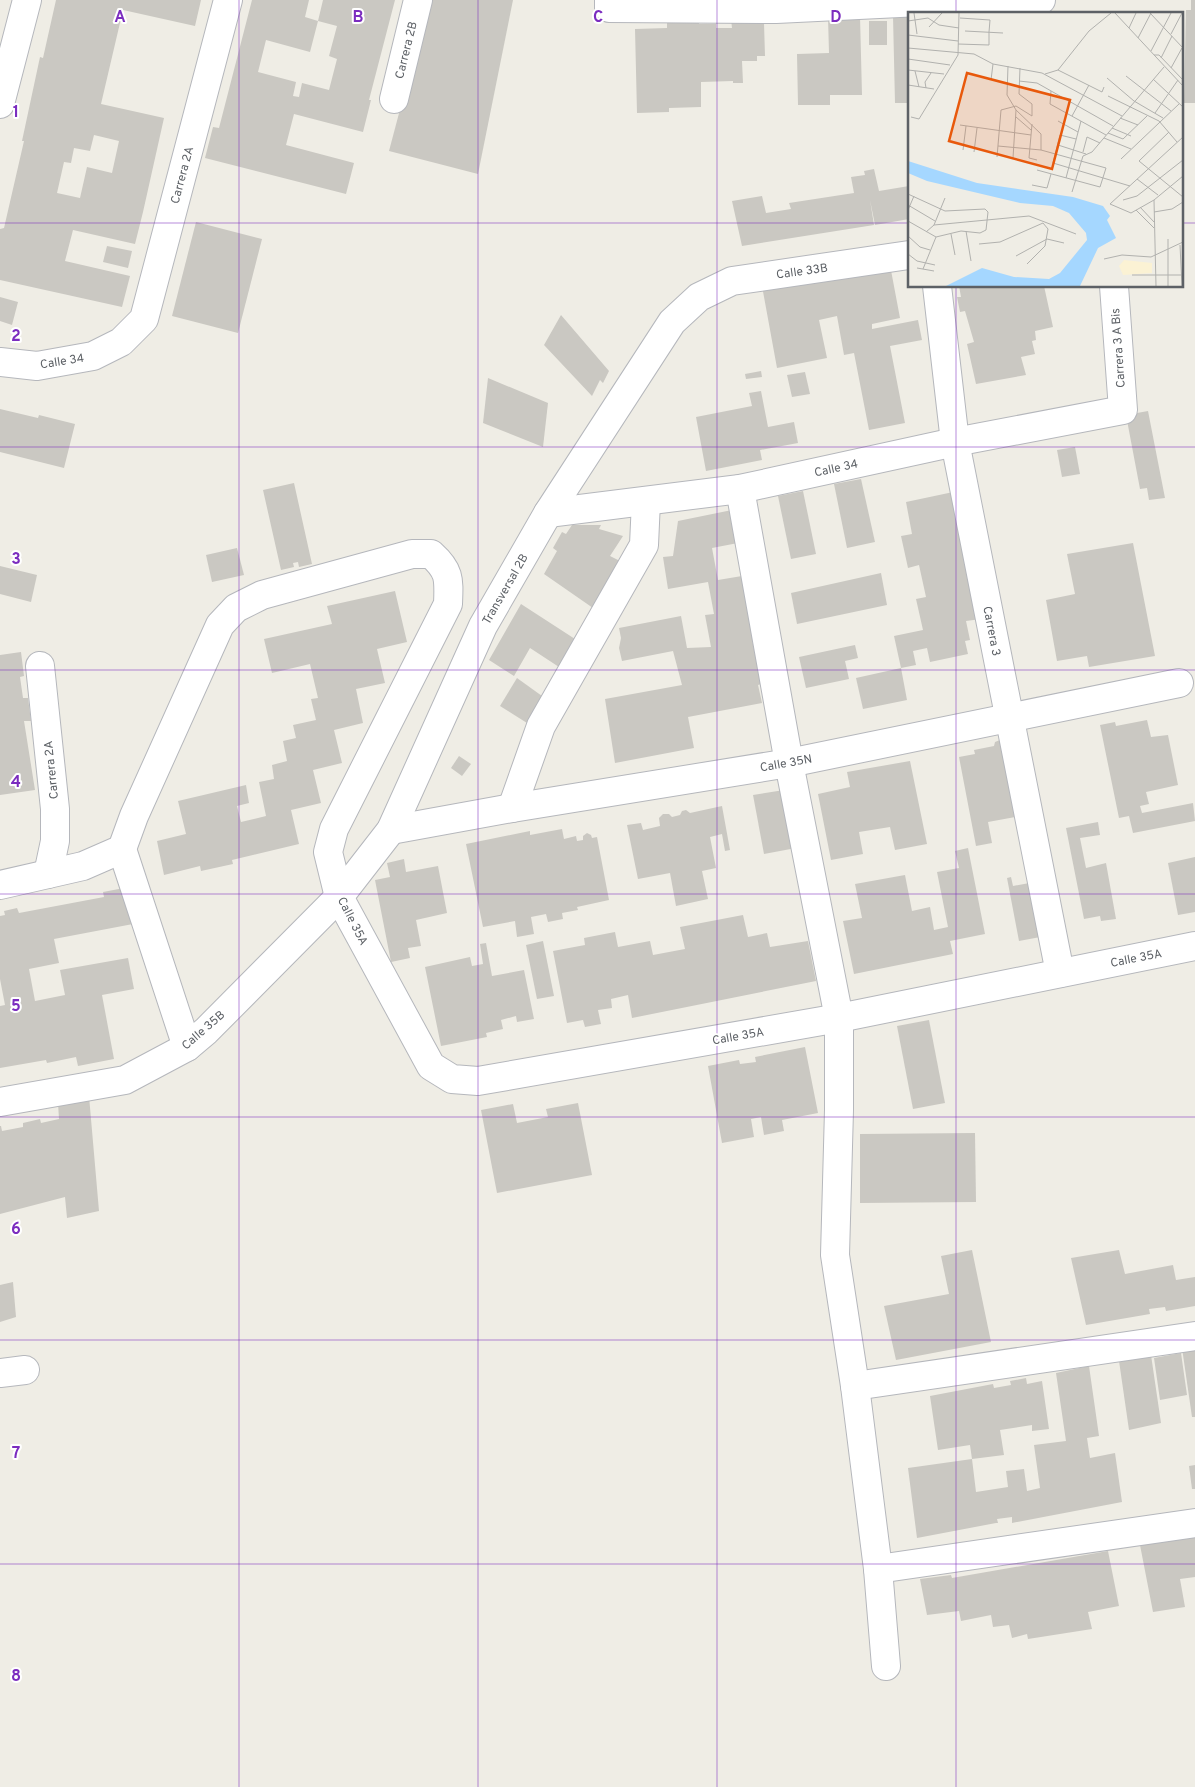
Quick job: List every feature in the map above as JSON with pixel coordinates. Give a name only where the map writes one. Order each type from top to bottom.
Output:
[{"type":"street","points":[[0,104],[27,0]]},
{"type":"street","name":"Carrera 2A","points":[[121,342],[144,319],[228,0]]},
{"type":"street","name":"Carrera 2B","points":[[394,100],[418,0]]},
{"type":"street","points":[[609,0],[609,8],[776,4],[941,5],[1041,0]]},
{"type":"street","name":"Calle 33B","points":[[699,297],[732,281],[908,255]]},
{"type":"street","name":"Carrera 3","points":[[937,288],[955,442],[1060,973]]},
{"type":"street","name":"Carrera 3 A Bis","points":[[1114,288],[1122,410]]},
{"type":"street","name":"Transversal 2B","points":[[339,897],[391,830],[483,626],[548,513],[672,322],[699,297]]},
{"type":"street","name":"Calle 34","points":[[0,362],[37,366],[93,356],[121,342]]},
{"type":"street","name":"Calle 34","points":[[548,513],[740,489],[955,442],[1122,410]]},
{"type":"street","points":[[740,489],[789,763],[839,1018],[839,1110],[835,1255],[856,1386],[878,1569],[886,1666]]},
{"type":"street","points":[[512,808],[542,726],[644,545],[646,501]]},
{"type":"street","name":"Calle 35A","points":[[122,849],[134,816],[220,625],[236,608],[262,595],[412,554],[431,554],[443,565],[449,582],[448,604],[334,829],[328,852],[339,897],[431,1066],[452,1079],[478,1081],[839,1018],[1195,946]]},
{"type":"street","name":"Carrera 2A","points":[[40,666],[55,809],[55,841],[48,874]]},
{"type":"street","name":"Calle 35N","points":[[391,830],[512,808],[789,763],[1179,683]]},
{"type":"street","points":[[0,885],[83,866],[122,849],[186,1047]]},
{"type":"street","name":"Calle 35B","points":[[0,1102],[125,1080],[186,1047],[206,1031],[339,897]]},
{"type":"street","points":[[856,1386],[1195,1336]]},
{"type":"street","points":[[878,1569],[1195,1523]]},
{"type":"building","points":[[56,0],[201,0],[195,26],[123,10],[101,104],[164,118],[143,212],[135,244],[73,230],[65,261],[130,276],[122,307],[0,280],[0,229],[4,228],[24,141],[22,141],[40,57],[43,58]],"holes":[[[94,135],[119,141],[112,173],[87,167],[80,198],[57,193],[64,162],[71,163],[74,148],[90,151]]]},
{"type":"building","points":[[252,0],[309,0],[305,17],[318,21],[323,0],[395,0],[369,100],[371,100],[363,132],[294,114],[286,145],[354,163],[346,194],[205,158],[213,127],[219,128]],"holes":[[[318,21],[337,26],[329,56],[337,59],[329,90],[302,83],[299,97],[293,96],[296,82],[258,72],[266,40],[310,52]]]},
{"type":"building","points":[[429,0],[513,0],[478,174],[389,151]]},
{"type":"building","points":[[1191,0],[1195,0],[1195,103],[1184,103],[1186,10],[1191,10]]},
{"type":"building","points":[[860,16],[862,95],[830,95],[830,105],[798,105],[797,54],[829,53],[828,17]]},
{"type":"building","points":[[893,16],[907,16],[908,103],[895,103]]},
{"type":"building","points":[[699,19],[699,24],[716,24],[716,28],[732,28],[731,19],[747,19],[747,23],[764,23],[765,56],[757,56],[757,61],[742,61],[743,83],[733,83],[733,81],[701,82],[701,107],[669,108],[669,112],[637,113],[635,29],[667,28],[667,20]]},
{"type":"building","points":[[869,21],[887,21],[887,45],[869,45]]},
{"type":"building","points":[[874,169],[879,191],[908,186],[908,219],[875,225],[870,200],[874,225],[742,246],[732,201],[762,196],[766,213],[791,209],[789,203],[854,193],[851,177],[865,175],[864,171]]},
{"type":"building","points":[[196,222],[262,239],[238,333],[172,316]]},
{"type":"building","points":[[107,246],[132,251],[128,268],[103,262]]},
{"type":"building","points":[[890,265],[900,318],[872,324],[872,329],[918,320],[922,340],[890,346],[905,423],[869,430],[854,353],[844,355],[837,316],[819,320],[827,358],[777,368],[762,286]]},
{"type":"building","points":[[959,288],[1044,288],[1053,327],[1035,331],[1036,340],[1032,341],[1035,354],[1021,357],[1026,375],[976,384],[967,344],[974,342],[965,311],[960,312],[957,297],[961,297]]},
{"type":"building","points":[[0,297],[18,302],[12,325],[0,321]]},
{"type":"building","points":[[561,315],[609,371],[603,383],[600,380],[592,396],[544,345]]},
{"type":"building","points":[[761,371],[762,377],[746,379],[745,374]]},
{"type":"building","points":[[805,372],[810,394],[792,397],[787,375]]},
{"type":"building","points":[[488,378],[548,403],[543,447],[483,423]]},
{"type":"building","points":[[761,391],[768,427],[794,422],[798,443],[760,450],[762,460],[706,471],[696,417],[752,406],[749,393]]},
{"type":"building","points":[[0,409],[38,418],[39,415],[75,424],[64,468],[0,452]]},
{"type":"building","points":[[1148,411],[1165,498],[1149,500],[1147,488],[1140,489],[1126,415]]},
{"type":"building","points":[[1075,447],[1080,474],[1062,477],[1057,450]]},
{"type":"building","points":[[861,479],[875,542],[847,548],[834,484]]},
{"type":"building","points":[[294,483],[312,564],[299,567],[298,562],[293,563],[294,567],[281,570],[263,490]]},
{"type":"building","points":[[803,491],[816,554],[791,559],[778,496]]},
{"type":"building","points":[[958,491],[981,619],[966,621],[970,640],[965,641],[968,654],[930,662],[927,648],[913,651],[916,665],[901,668],[894,636],[923,630],[916,599],[926,597],[919,565],[908,568],[901,536],[912,534],[906,502]]},
{"type":"building","points":[[732,510],[738,543],[712,548],[718,580],[742,576],[756,638],[752,639],[761,684],[758,685],[762,703],[688,717],[694,748],[615,763],[605,699],[682,685],[673,651],[622,661],[619,648],[621,638],[619,628],[681,616],[687,648],[711,647],[705,615],[714,614],[708,582],[668,589],[663,557],[673,556],[678,521]]},
{"type":"building","points":[[572,525],[601,525],[599,529],[623,536],[610,556],[620,561],[593,608],[544,574],[557,551],[553,548],[562,532],[566,534]]},
{"type":"building","points":[[1133,543],[1155,656],[1089,667],[1087,656],[1057,661],[1046,600],[1075,594],[1067,554]]},
{"type":"building","points":[[237,548],[244,575],[212,582],[206,555]]},
{"type":"building","points":[[0,566],[37,575],[31,602],[0,594]]},
{"type":"building","points":[[881,573],[887,605],[797,624],[791,593]]},
{"type":"building","points":[[395,591],[407,642],[377,649],[385,683],[356,689],[363,723],[334,730],[342,763],[313,770],[321,803],[291,810],[299,844],[232,860],[233,864],[201,871],[200,866],[164,875],[157,841],[186,834],[178,801],[246,785],[249,803],[237,806],[241,822],[266,816],[259,782],[274,779],[272,765],[287,761],[283,741],[296,738],[293,725],[316,720],[311,699],[318,698],[310,664],[272,673],[264,639],[332,624],[327,606]]},
{"type":"building","points":[[521,604],[575,639],[559,667],[530,648],[514,676],[489,660]]},
{"type":"building","points":[[855,645],[858,658],[845,661],[849,679],[806,688],[799,657]]},
{"type":"building","points":[[21,652],[24,676],[20,677],[23,698],[28,698],[31,721],[24,721],[35,790],[0,795],[0,655]]},
{"type":"building","points":[[901,668],[907,700],[863,709],[856,678]]},
{"type":"building","points":[[517,678],[542,696],[527,723],[500,706]]},
{"type":"building","points":[[1147,720],[1151,737],[1168,735],[1178,785],[1146,792],[1149,804],[1140,806],[1142,813],[1193,803],[1195,821],[1133,833],[1129,816],[1119,818],[1100,725],[1115,722],[1116,726]]},
{"type":"building","points":[[1000,740],[1020,816],[988,822],[992,843],[976,846],[959,757],[975,754],[974,750],[994,746],[995,742]]},
{"type":"building","points":[[459,756],[471,764],[462,776],[451,768]]},
{"type":"building","points":[[910,761],[927,844],[895,850],[890,827],[859,832],[863,854],[831,860],[818,794],[850,787],[847,772]]},
{"type":"building","points":[[784,790],[796,848],[764,854],[753,795]]},
{"type":"building","points":[[722,806],[730,850],[725,851],[722,834],[710,837],[716,868],[702,871],[708,899],[676,906],[670,873],[638,879],[627,825],[641,823],[643,830],[660,826],[659,818],[663,814],[669,814],[672,817],[680,815],[682,811],[686,810],[690,813]]},
{"type":"building","points":[[1098,822],[1100,835],[1080,838],[1086,868],[1106,863],[1116,919],[1101,921],[1100,916],[1084,919],[1066,828]]},
{"type":"building","points":[[562,829],[564,839],[576,836],[577,841],[583,840],[583,836],[587,833],[592,838],[597,837],[609,900],[577,907],[578,910],[562,913],[563,919],[548,922],[546,914],[531,917],[534,934],[517,937],[515,921],[483,927],[466,844],[530,831],[530,835]]},
{"type":"building","points":[[968,848],[985,934],[950,941],[953,954],[854,974],[843,921],[862,918],[855,884],[905,875],[912,911],[930,907],[934,930],[948,927],[937,872],[959,868],[955,851]]},
{"type":"building","points":[[1195,857],[1195,912],[1178,915],[1168,863]]},
{"type":"building","points":[[404,859],[406,872],[438,866],[447,913],[416,920],[421,946],[408,948],[410,958],[391,962],[375,880],[390,877],[387,863]]},
{"type":"building","points":[[1011,877],[1013,886],[1040,881],[1051,935],[1019,941],[1007,878]]},
{"type":"building","points":[[124,888],[133,924],[54,939],[59,963],[29,969],[35,1001],[65,995],[60,970],[128,958],[134,989],[102,995],[114,1059],[78,1066],[76,1057],[47,1063],[46,1060],[0,1068],[0,1006],[5,1005],[0,979],[0,916],[5,915],[4,911],[17,908],[19,913],[104,897],[103,892]]},
{"type":"building","points":[[743,915],[748,937],[767,933],[770,947],[808,941],[816,981],[632,1018],[628,995],[611,999],[612,1008],[598,1010],[601,1024],[585,1027],[583,1020],[567,1023],[553,951],[585,945],[584,938],[615,932],[618,947],[650,941],[653,955],[685,949],[680,927]]},
{"type":"building","points":[[543,941],[554,996],[537,999],[526,945]]},
{"type":"building","points":[[486,943],[492,976],[524,970],[534,1019],[517,1022],[516,1016],[501,1020],[503,1029],[486,1033],[487,1037],[441,1046],[425,967],[470,957],[472,966],[483,964],[480,944]]},
{"type":"building","points":[[929,1020],[945,1103],[913,1109],[897,1026]]},
{"type":"building","points":[[805,1047],[818,1113],[782,1120],[784,1131],[764,1135],[761,1117],[751,1119],[754,1137],[722,1143],[708,1066],[739,1060],[740,1064],[756,1062],[755,1057]]},
{"type":"building","points":[[89,1096],[99,1211],[67,1218],[65,1197],[0,1214],[0,1126],[2,1131],[23,1127],[23,1123],[40,1119],[41,1123],[59,1119],[58,1103]]},
{"type":"building","points":[[578,1103],[592,1175],[497,1193],[481,1110],[513,1104],[517,1123],[548,1117],[546,1109]]},
{"type":"building","points":[[975,1133],[976,1202],[860,1203],[860,1134]]},
{"type":"building","points":[[972,1250],[991,1342],[896,1360],[884,1306],[949,1294],[941,1256]]},
{"type":"building","points":[[1119,1250],[1125,1274],[1173,1265],[1176,1280],[1195,1277],[1195,1306],[1166,1311],[1165,1307],[1149,1309],[1150,1314],[1086,1325],[1071,1258]]},
{"type":"building","points":[[13,1282],[16,1317],[0,1322],[0,1285]]},
{"type":"building","points":[[1195,1347],[1195,1417],[1192,1417],[1182,1348]]},
{"type":"building","points":[[1181,1353],[1187,1395],[1160,1400],[1154,1358]]},
{"type":"building","points":[[1151,1355],[1161,1423],[1129,1430],[1119,1361]]},
{"type":"building","points":[[1089,1366],[1099,1436],[1087,1438],[1090,1458],[1115,1453],[1122,1502],[1012,1523],[1012,1517],[997,1519],[998,1523],[917,1538],[908,1468],[972,1459],[976,1492],[1008,1487],[1006,1471],[1024,1469],[1027,1491],[1040,1488],[1034,1445],[1066,1441],[1056,1373]]},
{"type":"building","points":[[1026,1378],[1027,1384],[1042,1381],[1049,1429],[1032,1431],[1032,1425],[1000,1430],[1004,1455],[972,1459],[970,1445],[938,1450],[930,1396],[993,1384],[994,1388],[1011,1385],[1010,1381]]},
{"type":"building","points":[[1195,1465],[1195,1489],[1192,1489],[1189,1466]]},
{"type":"building","points":[[1195,1536],[1195,1577],[1180,1579],[1185,1607],[1153,1612],[1140,1545]]},
{"type":"building","points":[[1108,1551],[1119,1606],[1088,1612],[1092,1629],[1028,1639],[1027,1634],[1012,1638],[1009,1625],[993,1627],[991,1615],[961,1621],[959,1611],[927,1615],[920,1579],[951,1575],[952,1578]]}]
